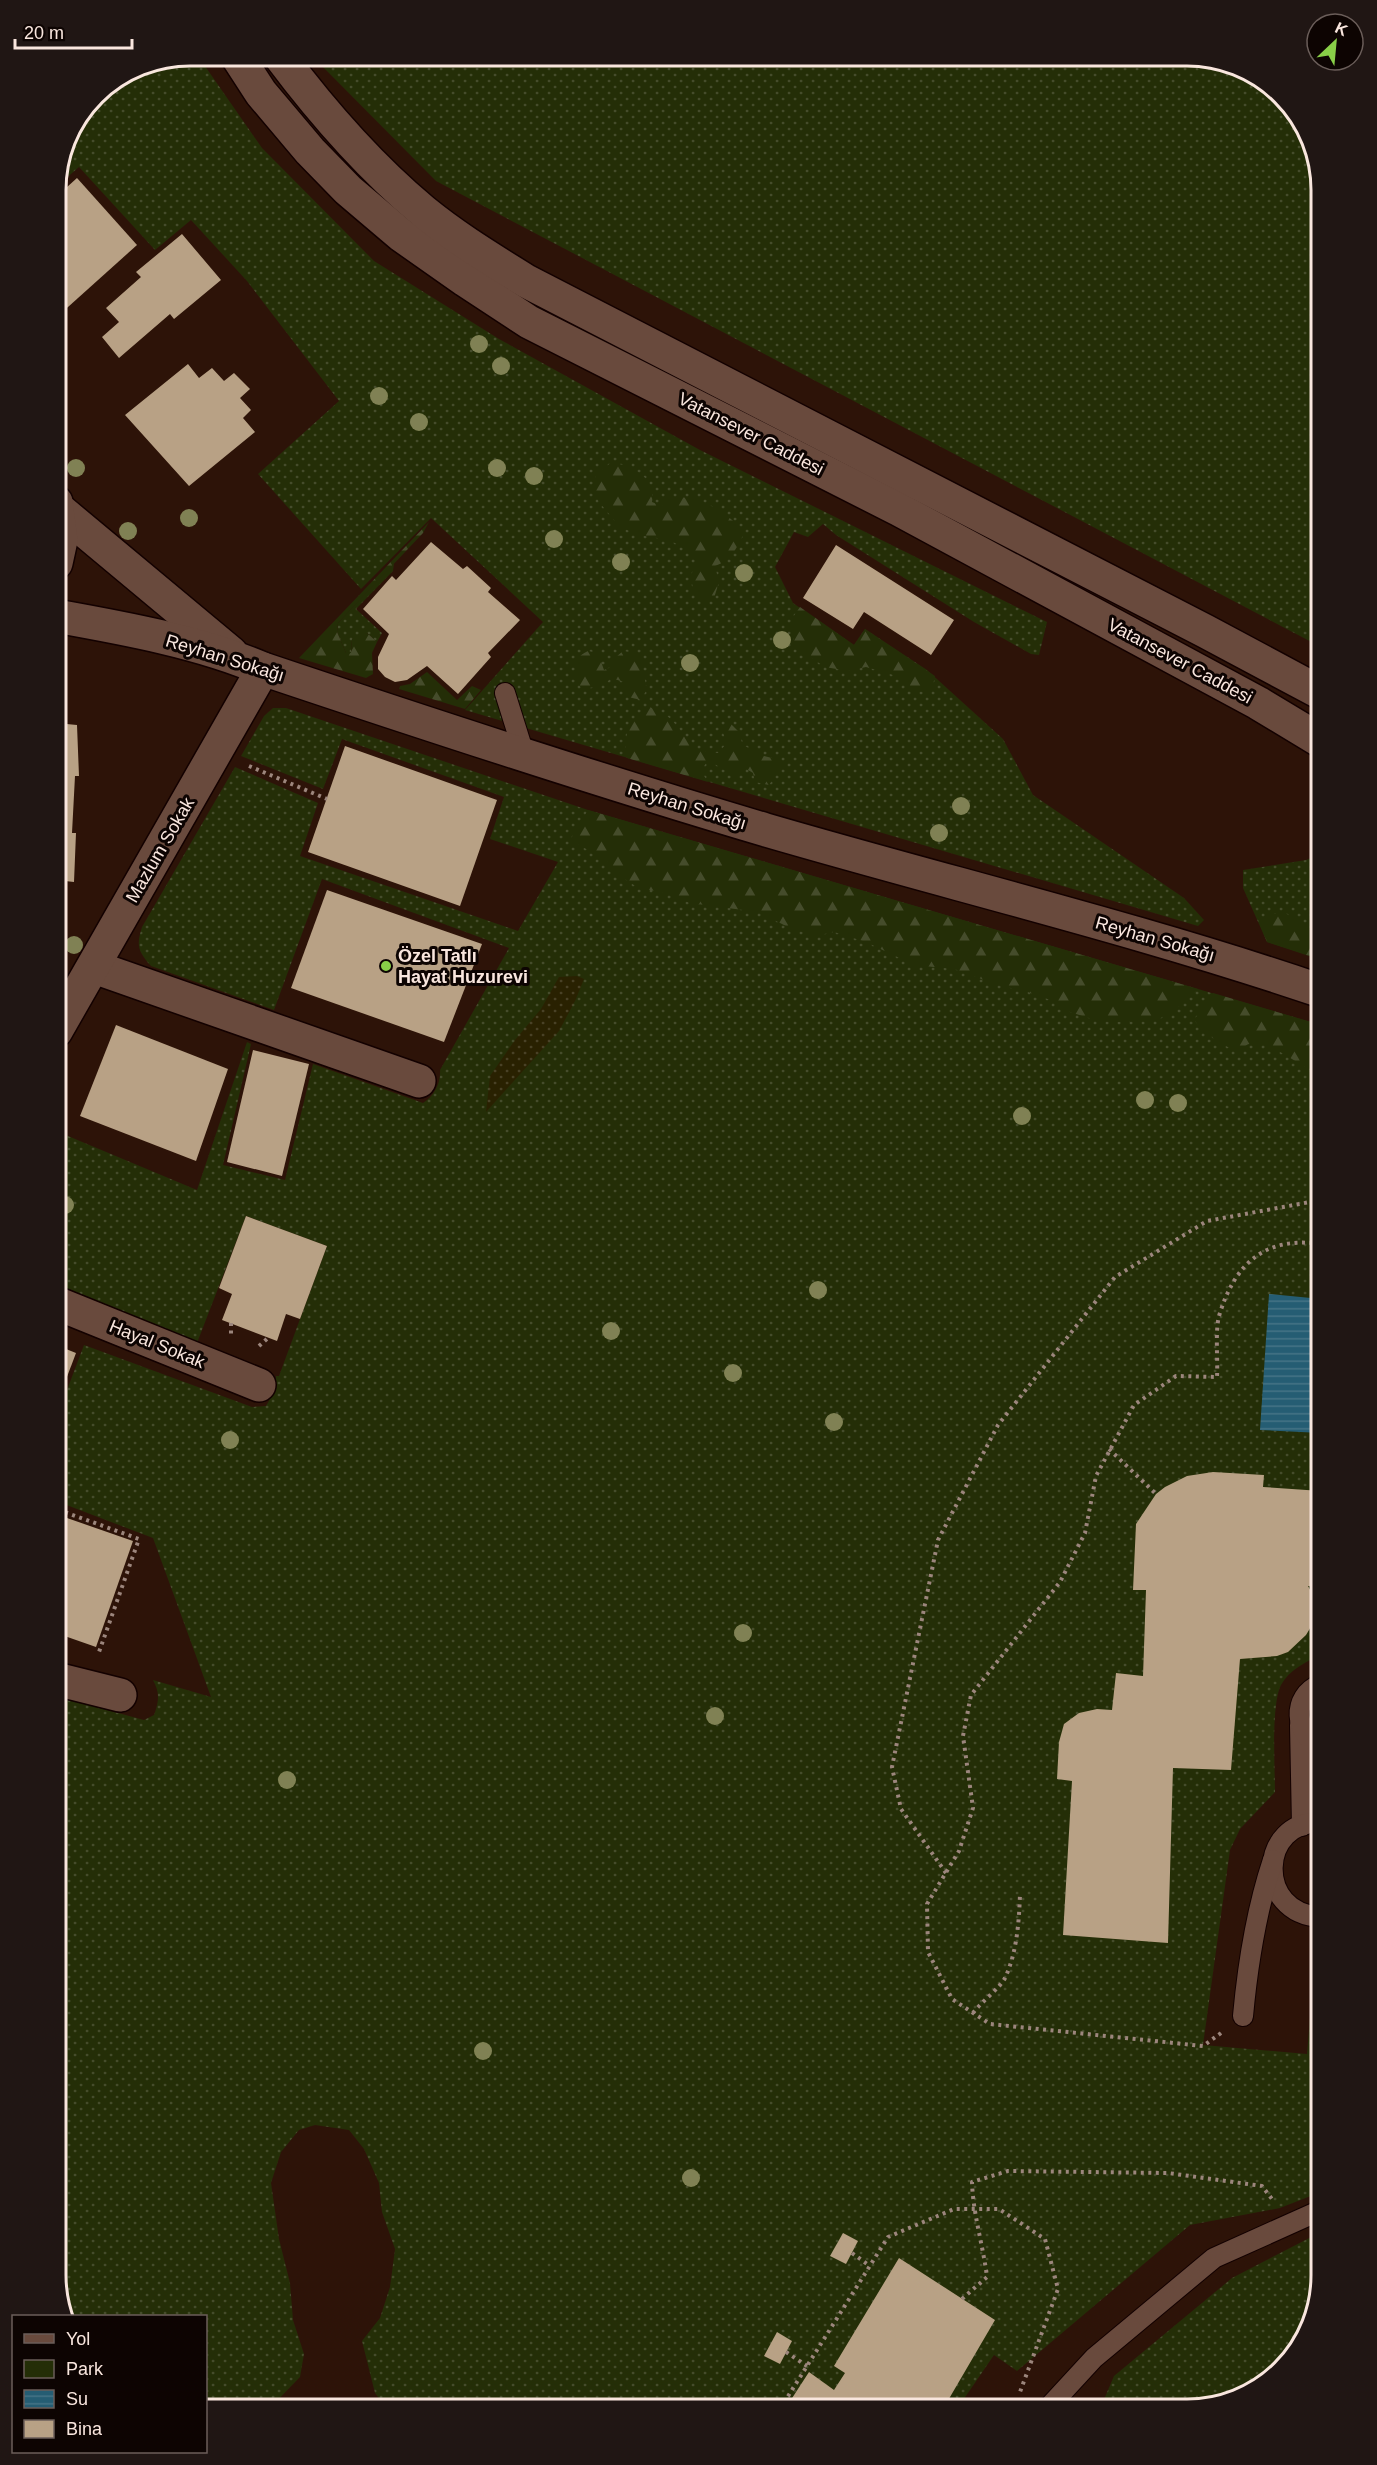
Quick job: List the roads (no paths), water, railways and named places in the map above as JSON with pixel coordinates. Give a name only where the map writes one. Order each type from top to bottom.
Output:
[{"type":"street","name":"Vatansever Caddesi","points":[[243,66],[261,93],[303,143],[348,189],[401,235],[529,322],[898,509],[1258,703],[1311,734]]},
{"type":"street","name":"Vatansever Caddesi","points":[[288,66],[351,143],[423,210],[471,247],[526,281],[1195,625],[1311,687]]},
{"type":"street","points":[[66,513],[250,664]]},
{"type":"street","name":"Reyhan Sokağı","points":[[66,618],[146,635],[250,664],[525,757],[768,831],[1221,958],[1311,987]]},
{"type":"street","name":"Mazlum Sokak","points":[[66,1014],[215,752],[250,664]]},
{"type":"street","points":[[94,967],[419,1082]]},
{"type":"street","name":"Hayal Sokak","points":[[66,1306],[259,1385]]},
{"type":"street","points":[[66,1682],[120,1695]]},
{"type":"lane","points":[[505,693],[525,757]]},
{"type":"lane","points":[[1311,1691],[1302,1701],[1299,1713],[1311,1816]]},
{"type":"lane","points":[[1300,1725],[1311,1741]]},
{"type":"lane","points":[[1243,2016],[1249,1960],[1260,1900],[1273,1860],[1278,1846],[1287,1834],[1311,1824]]},
{"type":"lane","points":[[1273,1860],[1272,1875],[1275,1889],[1284,1902],[1295,1911],[1311,1916]]},
{"type":"lane","points":[[1056,2399],[1094,2358],[1214,2258],[1311,2215]]},
{"type":"water","points":[[1269,1294],[1311,1298],[1311,1433],[1260,1430]]},
{"type":"place","name":"Özel Tatlı Hayat Huzurevi","points":[[386,966]]}]
